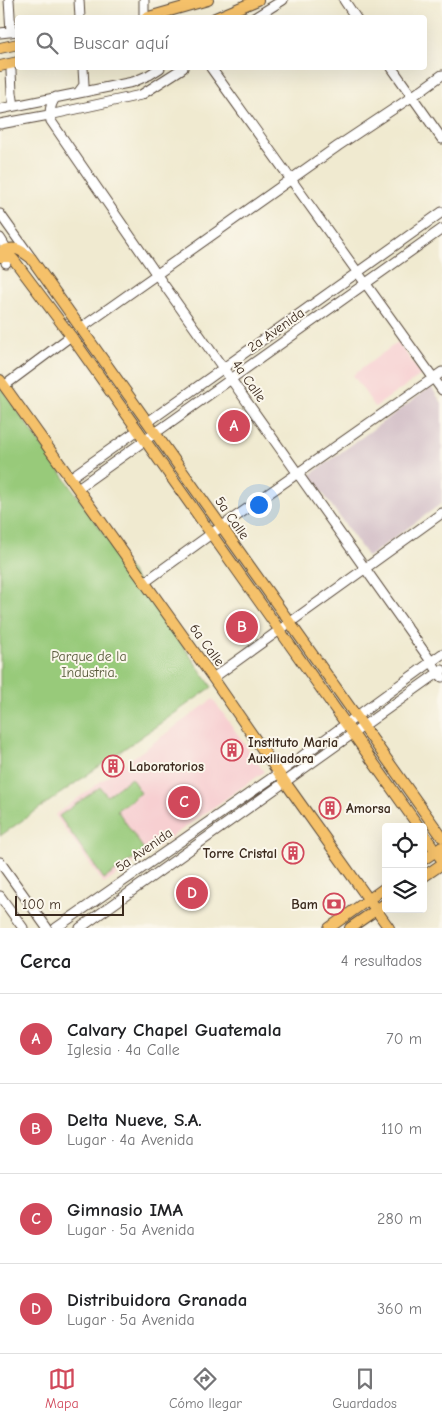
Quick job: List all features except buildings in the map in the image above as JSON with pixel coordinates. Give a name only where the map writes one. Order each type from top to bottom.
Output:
[{"type":"main road","points":[[222,15],[258,0]]},
{"type":"main road","points":[[155,15],[204,1]]},
{"type":"main road","points":[[0,48],[15,45]]},
{"type":"main road","points":[[0,66],[15,63]]},
{"type":"main road","points":[[5,257],[15,248],[31,258]]},
{"type":"main road","name":"5a Calle","points":[[5,257],[71,336],[416,823]]},
{"type":"main road","name":"5a Calle","points":[[31,258],[442,838]]},
{"type":"main road","name":"6a Calle","points":[[2,383],[389,928]]},
{"type":"main road","points":[[427,838],[440,853],[427,858]]},
{"type":"main road","points":[[427,874],[442,864]]},
{"type":"main road","points":[[330,928],[382,890]]},
{"type":"main road","points":[[350,928],[382,906]]},
{"type":"street","points":[[0,33],[14,31],[9,0]]},
{"type":"street","points":[[79,0],[80,15]]},
{"type":"street","points":[[144,0],[145,15]]},
{"type":"street","points":[[259,15],[283,0]]},
{"type":"street","points":[[344,0],[354,15]]},
{"type":"street","points":[[78,92],[84,85],[84,70]]},
{"type":"street","points":[[0,109],[133,82],[157,70]]},
{"type":"street","points":[[0,124],[141,95],[180,70]]},
{"type":"street","points":[[212,70],[442,390]]},
{"type":"street","points":[[393,70],[442,138]]},
{"type":"street","points":[[11,72],[14,106]]},
{"type":"street","points":[[81,328],[338,146],[442,75]]},
{"type":"street","points":[[49,115],[52,102],[56,97]]},
{"type":"street","name":"4a Calle","points":[[49,115],[51,121],[157,275],[431,662],[441,673]]},
{"type":"street","name":"2a Avenida","points":[[148,422],[442,212]]},
{"type":"street","name":"5a Calle","points":[[0,214],[31,258]]},
{"type":"street","name":"2a Avenida","points":[[78,488],[442,229]]},
{"type":"street","name":"5a Calle","points":[[0,238],[5,257]]},
{"type":"street","points":[[2,383],[71,336]]},
{"type":"street","points":[[145,582],[442,372]]},
{"type":"street","points":[[70,478],[138,430]]},
{"type":"street","points":[[213,678],[442,513]]},
{"type":"street","name":"5a Avenida","points":[[56,928],[279,773],[442,654]]},
{"type":"street","name":"5a Avenida","points":[[80,928],[363,726],[441,673]]},
{"type":"street","points":[[0,862],[47,928]]},
{"type":"street","points":[[0,896],[23,928]]},
{"type":"shaded area","points":[[398,342],[421,375],[375,407],[353,375]]},
{"type":"shaded area","points":[[431,387],[442,403],[442,503],[368,557],[310,475]]},
{"type":"shaded area","points":[[213,699],[264,772],[104,884],[55,815]]},
{"type":"green space","name":"Parque de la Industria.","points":[[0,386],[212,687],[0,836]]},
{"type":"green space","points":[[131,778],[141,793],[117,810],[145,851],[104,879],[59,816],[100,787],[107,796]]},
{"type":"place","name":"Calvary Chapel Guatemala","points":[[234,426]]},
{"type":"place","name":"Delta Nueve, S.A.","points":[[242,627]]},
{"type":"place","name":"Instituto Maria Auxiliadora","points":[[232,750]]},
{"type":"place","name":"Laboratorios","points":[[113,766]]},
{"type":"place","name":"Gimnasio IMA","points":[[184,802]]},
{"type":"place","name":"Amorsa","points":[[330,808]]},
{"type":"place","name":"Torre Cristal","points":[[293,853]]},
{"type":"place","name":"Distribuidora Granada","points":[[192,893]]},
{"type":"place","name":"Bam","points":[[334,904]]}]
